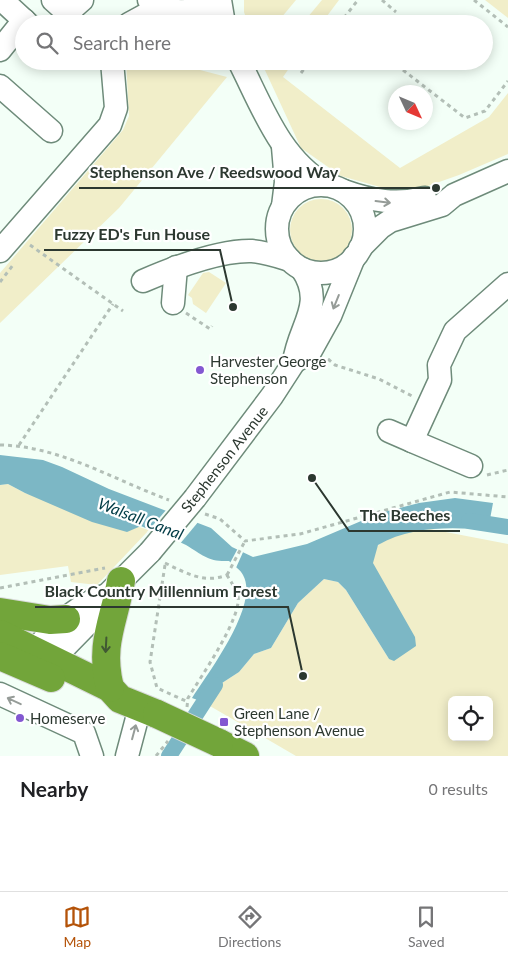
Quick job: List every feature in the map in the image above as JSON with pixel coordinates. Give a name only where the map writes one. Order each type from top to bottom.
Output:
[{"type":"highway","points":[[137,569],[117,606],[106,639],[107,676],[140,709]]},
{"type":"highway","points":[[0,612],[50,620],[66,619]]},
{"type":"highway","points":[[0,634],[39,663],[245,756]]},
{"type":"highway","points":[[0,656],[39,663]]},
{"type":"street","points":[[2,0],[18,15]]},
{"type":"street","points":[[53,0],[63,9],[66,15],[82,0]]},
{"type":"street","points":[[132,15],[138,0]]},
{"type":"street","points":[[149,0],[161,9],[174,12],[198,8],[210,0]]},
{"type":"street","points":[[220,0],[222,15]]},
{"type":"street","points":[[145,15],[151,12],[193,13],[196,15]]},
{"type":"street","points":[[0,50],[15,34]]},
{"type":"street","points":[[0,250],[110,125],[116,108],[113,70]]},
{"type":"street","points":[[144,281],[176,267],[239,252],[265,253],[315,273],[330,272],[343,266],[357,252],[364,234],[363,219],[358,206],[349,195],[305,172],[283,147],[244,70]]},
{"type":"street","points":[[0,86],[51,131]]},
{"type":"street","points":[[283,147],[286,182],[277,235],[281,248],[296,264]]},
{"type":"street","name":"Stephenson Avenue","points":[[39,663],[101,610],[137,569],[190,504],[272,396],[294,362],[310,352],[320,338],[357,252],[381,227],[390,221],[442,204],[454,194],[508,171]]},
{"type":"street","points":[[239,252],[259,239],[292,196],[305,188],[331,187]]},
{"type":"street","name":"Stephenson Avenue","points":[[331,187],[385,203],[406,202],[438,194],[454,194]]},
{"type":"street","name":"Stephenson Avenue","points":[[294,362],[296,345],[313,302],[309,280],[296,264]]},
{"type":"street","points":[[176,267],[176,306]]},
{"type":"street","points":[[412,441],[440,380],[439,364],[455,331],[508,284]]},
{"type":"street","points":[[389,431],[471,466]]},
{"type":"street","name":"Stephenson Avenue","points":[[39,663],[66,619],[90,600],[137,569]]},
{"type":"street","points":[[0,694],[84,733],[92,756]]},
{"type":"street","points":[[127,756],[140,709]]},
{"type":"path","points":[[346,15],[358,0]]},
{"type":"path","points":[[382,0],[396,12]]},
{"type":"path","points":[[474,0],[493,15]]},
{"type":"path","points":[[493,15],[508,27]]},
{"type":"path","points":[[404,70],[465,118],[485,111],[508,81]]},
{"type":"path","points":[[29,245],[123,311]]},
{"type":"path","points":[[19,445],[113,304]]},
{"type":"path","points":[[176,306],[210,329],[212,326]]},
{"type":"path","points":[[320,338],[326,342],[325,356],[331,363],[379,379],[392,388],[429,404]]},
{"type":"path","points":[[0,445],[19,445],[58,454],[190,504],[220,519],[245,541],[300,534],[450,492],[508,497]]},
{"type":"path","points":[[0,588],[126,564],[137,569],[184,573],[204,579],[216,579],[228,575],[245,541]]},
{"type":"path","points":[[137,569],[150,662],[157,688],[188,702]]},
{"type":"path","points":[[184,713],[188,702],[235,615],[238,597],[228,575]]},
{"type":"path","points":[[140,709],[156,756]]},
{"type":"shaded area","points":[[244,0],[296,0],[284,15],[245,15]]},
{"type":"shaded area","points":[[322,0],[339,0],[328,15],[310,15]]},
{"type":"shaded area","points":[[485,0],[508,0],[508,18]]},
{"type":"shaded area","points":[[126,70],[200,70],[227,77],[119,208],[0,323],[0,273],[123,130],[129,116]]},
{"type":"shaded area","points":[[265,70],[288,70],[283,77],[400,168],[489,117],[508,93],[508,154],[459,175],[405,194],[341,176],[301,148]]},
{"type":"shaded area","points":[[321,199],[338,204],[343,208],[347,213],[352,230],[347,247],[343,252],[338,256],[321,261],[304,256],[299,252],[295,247],[290,230],[295,213],[299,208],[304,204]]},
{"type":"shaded area","points":[[209,272],[226,283],[206,313],[193,304],[192,298],[188,295],[203,273]]},
{"type":"shaded area","points":[[8,484],[25,493],[149,530],[97,585],[71,582],[68,566],[0,575],[0,485]]},
{"type":"shaded area","points":[[430,529],[508,544],[508,756],[296,756],[203,702],[222,683],[239,672],[254,654],[271,648],[298,603],[324,579],[338,582],[346,590],[389,659],[382,585],[373,563],[373,554],[384,541],[403,534]]},
{"type":"water","name":"Walsall Canal","points":[[0,455],[43,460],[62,467],[109,489],[211,528],[232,547],[253,557],[307,544],[380,513],[419,503],[455,498],[493,503],[488,530],[432,529],[404,534],[378,545],[373,563],[415,637],[416,646],[394,661],[389,659],[346,590],[338,582],[324,579],[298,603],[271,648],[254,654],[239,672],[222,683],[203,702],[192,698],[220,656],[239,621],[246,588],[241,571],[229,561],[211,559],[181,542],[141,526],[127,532],[92,522],[8,484],[0,485]]},
{"type":"pier","points":[[167,509],[199,521],[179,545],[147,532]]},
{"type":"pier","points":[[238,548],[244,550],[235,570],[229,565]]},
{"type":"waterway","points":[[469,521],[508,527]]},
{"type":"waterway","points":[[169,756],[215,685]]},
{"type":"place","name":"Stephenson Ave / Reedswood Way","points":[[436,188]]},
{"type":"place","name":"Fuzzy ED's Fun House","points":[[233,307]]},
{"type":"place","name":"Harvester George Stephenson","points":[[200,370]]},
{"type":"place","name":"The Beeches","points":[[312,478]]},
{"type":"place","name":"Black Country Millennium Forest","points":[[303,676]]},
{"type":"place","name":"Homeserve","points":[[20,718]]},
{"type":"place","name":"Green Lane / Stephenson Avenue","points":[[224,722]]}]
